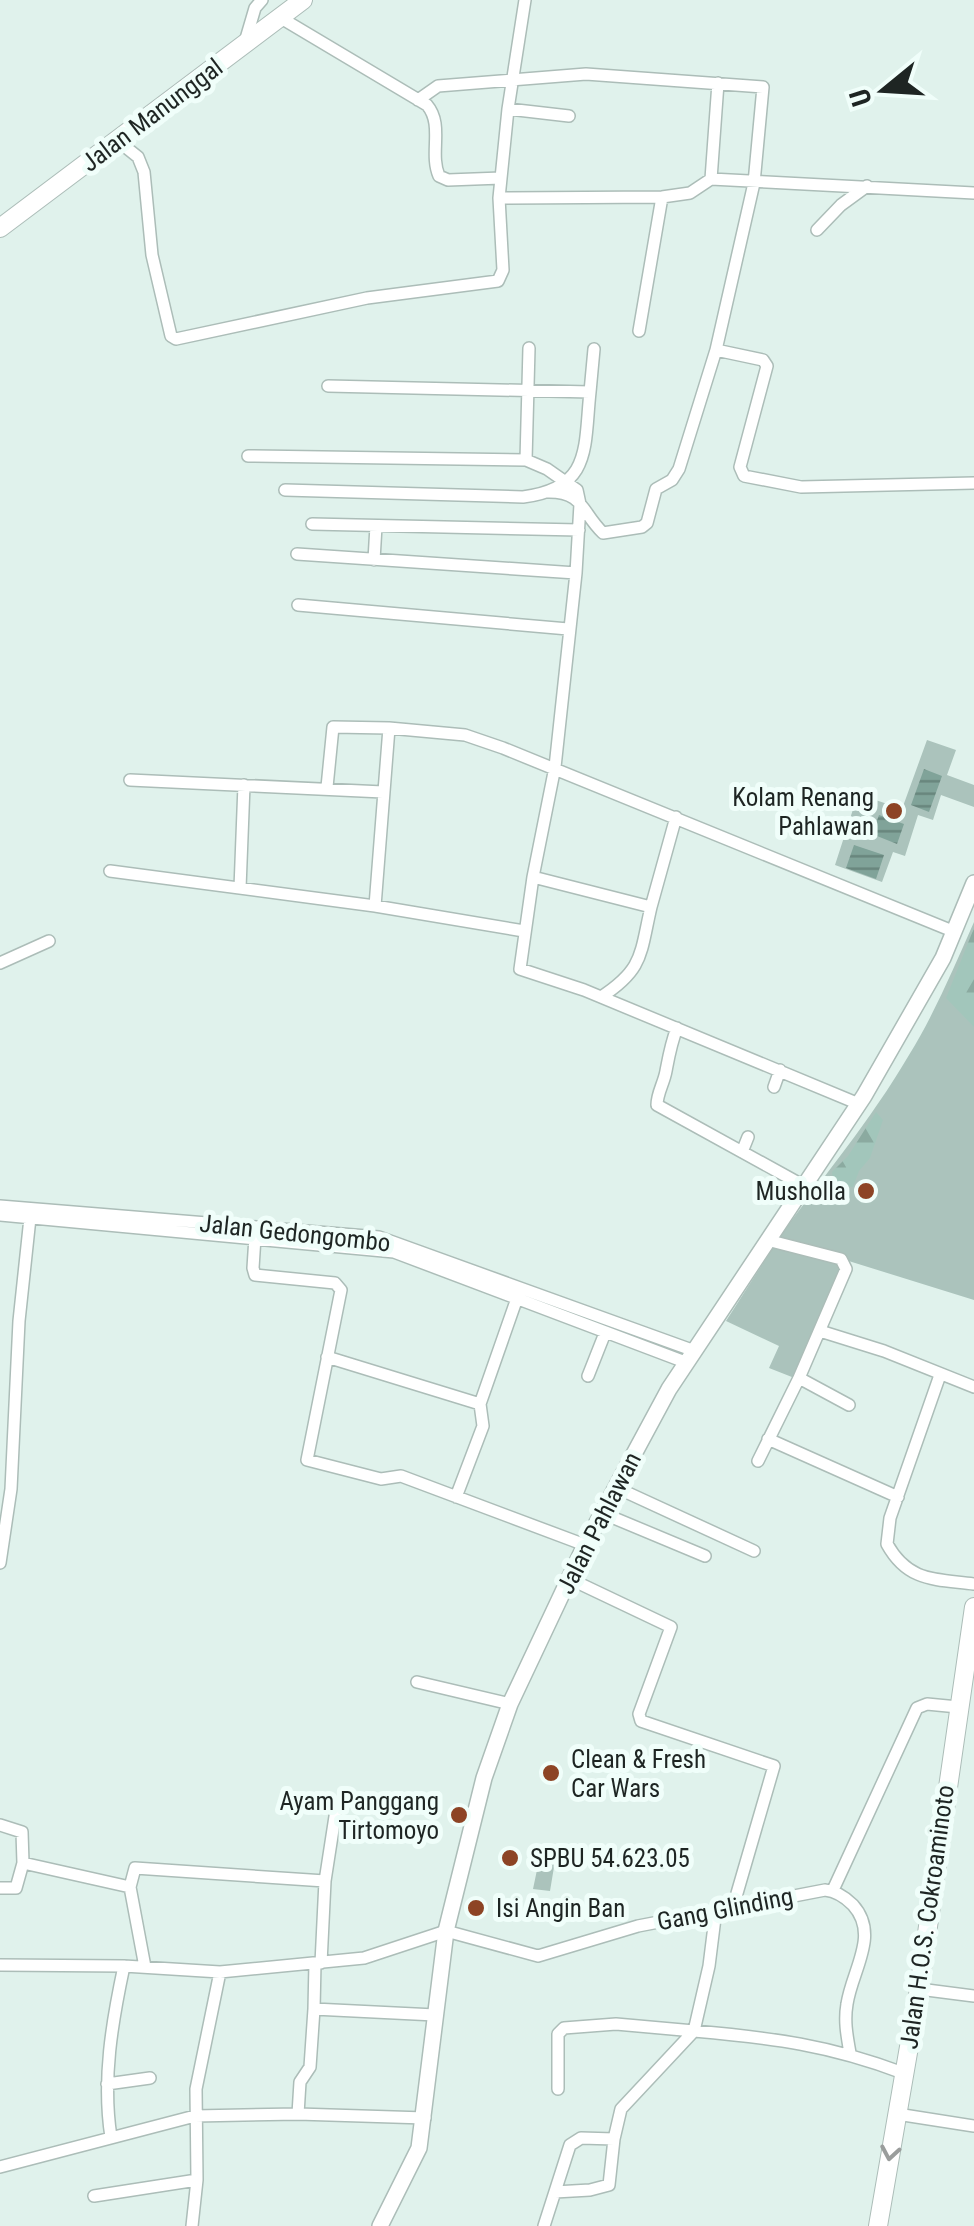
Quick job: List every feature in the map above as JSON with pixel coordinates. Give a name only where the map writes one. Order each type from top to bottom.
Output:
[{"type":"highway","name":"Jalan Manunggal","points":[[0,228],[303,0]]},
{"type":"highway","name":"Jalan H.O.S. Cokroaminoto","points":[[878,2226],[919,1988],[974,1608]]},
{"type":"main road","name":"Jalan Pahlawan","points":[[380,2226],[415,2160],[425,2118],[446,1932],[484,1778],[510,1704],[615,1486],[688,1356],[859,1104],[916,1008],[955,932],[974,883]]},
{"type":"street","points":[[244,46],[262,0]]},
{"type":"street","points":[[118,141],[138,158],[144,172],[152,255],[173,339],[367,298],[498,281],[502,270],[500,178],[525,0]]},
{"type":"street","points":[[281,18],[426,105],[436,119],[434,161],[439,176],[448,180],[500,178]]},
{"type":"street","points":[[285,490],[523,497],[549,492],[571,494],[595,526],[606,534],[636,530],[646,523],[656,489],[672,480],[679,469],[716,350],[754,183],[765,89],[586,74],[436,87],[418,100]]},
{"type":"street","points":[[711,179],[718,83]]},
{"type":"street","points":[[508,109],[569,116]]},
{"type":"street","points":[[499,198],[662,197],[690,193],[711,179],[974,193]]},
{"type":"street","points":[[817,230],[867,186]]},
{"type":"street","points":[[639,331],[662,197]]},
{"type":"street","points":[[526,460],[529,348]]},
{"type":"street","points":[[549,492],[568,482],[583,460],[594,349]]},
{"type":"street","points":[[716,350],[763,360],[768,366],[740,468],[744,476],[801,487],[974,483]]},
{"type":"street","points":[[328,386],[590,392]]},
{"type":"street","points":[[248,456],[526,460],[578,491],[576,573],[555,767],[520,970],[600,997],[859,1104]]},
{"type":"street","points":[[312,524],[579,530]]},
{"type":"street","points":[[374,560],[376,526]]},
{"type":"street","points":[[298,554],[576,573]]},
{"type":"street","points":[[298,605],[568,629]]},
{"type":"street","points":[[327,788],[333,727],[465,735],[555,767],[955,932]]},
{"type":"street","points":[[375,906],[389,728]]},
{"type":"street","points":[[130,780],[383,792]]},
{"type":"street","points":[[240,888],[244,785]]},
{"type":"street","points":[[600,997],[626,979],[638,964],[676,818]]},
{"type":"street","points":[[110,871],[375,906],[524,931]]},
{"type":"street","points":[[533,877],[651,907]]},
{"type":"street","points":[[0,963],[50,941]]},
{"type":"street","points":[[677,1028],[666,1056],[657,1105],[804,1186]]},
{"type":"street","points":[[774,1086],[780,1070]]},
{"type":"street","points":[[742,1152],[748,1137]]},
{"type":"street","name":"Jalan Gedongombo","points":[[0,1206],[317,1238],[394,1252],[605,1334],[688,1356]]},
{"type":"street","name":"Jalan Gedongombo","points":[[0,1215],[255,1237],[396,1242],[688,1356]]},
{"type":"street","points":[[0,1563],[11,1490],[18,1322],[30,1218]]},
{"type":"street","points":[[255,1237],[255,1275],[341,1287],[307,1460],[381,1479],[401,1476],[585,1545]]},
{"type":"street","points":[[758,1462],[845,1276],[844,1260],[767,1240]]},
{"type":"street","points":[[456,1497],[483,1426],[480,1404],[516,1301]]},
{"type":"street","points":[[820,1330],[974,1387]]},
{"type":"street","points":[[588,1376],[605,1334]]},
{"type":"street","points":[[327,1357],[480,1404]]},
{"type":"street","points":[[940,1375],[886,1531],[887,1544],[902,1566],[917,1576],[974,1584]]},
{"type":"street","points":[[799,1378],[850,1405]]},
{"type":"street","points":[[768,1439],[898,1497]]},
{"type":"street","points":[[615,1486],[754,1552]]},
{"type":"street","points":[[602,1513],[705,1556]]},
{"type":"street","points":[[570,1578],[672,1628],[639,1714],[640,1721],[774,1766],[733,1907]]},
{"type":"street","points":[[417,1682],[510,1704]]},
{"type":"street","points":[[850,2053],[847,2004],[866,1935],[861,1916],[833,1890],[916,1708],[927,1704],[958,1707]]},
{"type":"street","points":[[298,2114],[300,2082],[310,2066],[325,1881],[336,1810]]},
{"type":"street","points":[[0,1825],[22,1832],[22,1863],[16,1888],[0,1888]]},
{"type":"street","points":[[22,1863],[130,1887]]},
{"type":"street","points":[[145,1967],[130,1887],[132,1871],[140,1867],[325,1881]]},
{"type":"street","name":"Gang Glinding","points":[[446,1932],[538,1956],[623,1930],[833,1890]]},
{"type":"street","points":[[555,2192],[609,2185],[621,2108],[694,2031],[709,1966],[716,1910]]},
{"type":"street","points":[[0,1965],[220,1972],[374,1956],[446,1932]]},
{"type":"street","points":[[112,2137],[106,2084],[112,2059],[112,2022],[124,1966]]},
{"type":"street","points":[[192,2226],[201,2060],[220,1972]]},
{"type":"street","points":[[919,1988],[974,1996]]},
{"type":"street","points":[[314,2009],[435,2014]]},
{"type":"street","points":[[558,2089],[558,2034],[564,2028],[616,2024],[804,2042],[850,2053],[903,2073]]},
{"type":"street","points":[[106,2084],[150,2078]]},
{"type":"street","points":[[897,2114],[974,2126]]},
{"type":"street","points":[[0,2167],[196,2116],[425,2118]]},
{"type":"street","points":[[544,2226],[572,2142],[584,2138],[614,2139]]},
{"type":"street","points":[[94,2196],[197,2180]]},
{"type":"shaded area","name":"Kolam Renang Pahlawan","points":[[927,740],[956,750],[947,775],[974,785],[974,807],[941,795],[933,820],[918,815],[905,856],[893,852],[882,882],[835,865],[858,794],[902,809]]},
{"type":"shaded area","points":[[924,769],[942,776],[929,812],[911,805]]},
{"type":"shaded area","points":[[879,815],[904,824],[897,844],[872,834]]},
{"type":"shaded area","points":[[854,845],[884,855],[876,879],[846,868]]},
{"type":"shaded area","points":[[974,922],[974,1300],[778,1239],[894,1079],[936,1006]]},
{"type":"shaded area","points":[[774,1246],[843,1264],[797,1379],[769,1368],[779,1346],[726,1321]]},
{"type":"shaded area","points":[[542,1846],[557,1849],[550,1891],[533,1889]]},
{"type":"green space","points":[[974,928],[974,1027],[946,998]]},
{"type":"green space","points":[[876,1112],[883,1120],[870,1158],[853,1187],[834,1185],[832,1172],[848,1156]]},
{"type":"place","name":"Kolam Renang Pahlawan","points":[[894,811]]},
{"type":"place","name":"Musholla","points":[[866,1191]]},
{"type":"place","name":"Clean & Fresh Car Wars","points":[[551,1773]]},
{"type":"place","name":"Ayam Panggang Tirtomoyo","points":[[459,1815]]},
{"type":"place","name":"SPBU 54.623.05","points":[[510,1858]]},
{"type":"place","name":"Isi Angin Ban","points":[[476,1908]]}]
